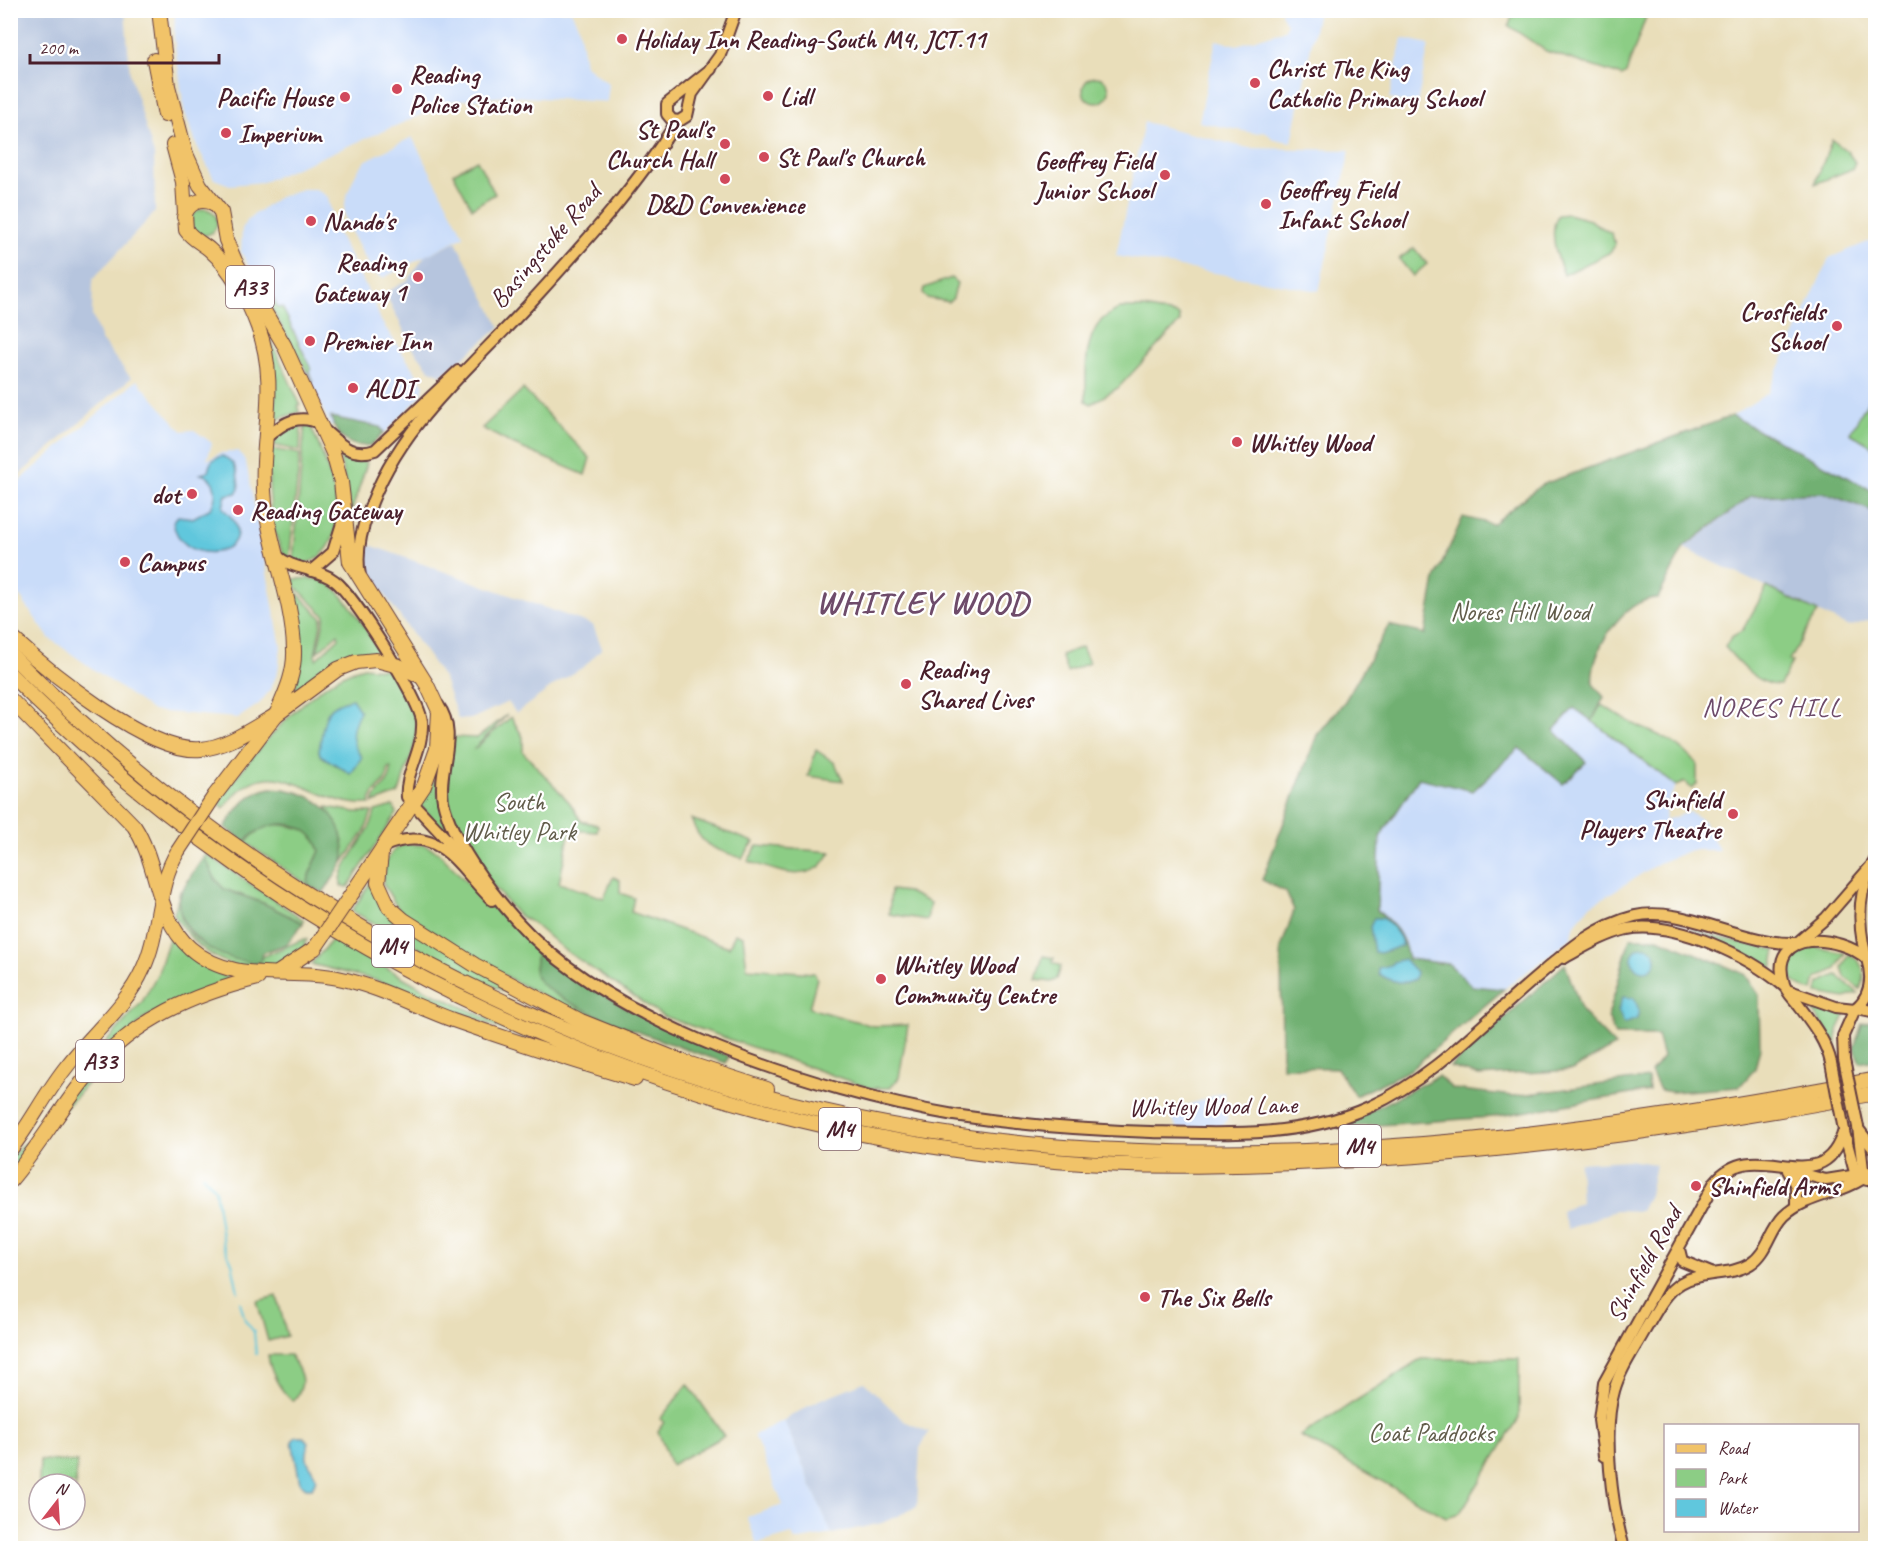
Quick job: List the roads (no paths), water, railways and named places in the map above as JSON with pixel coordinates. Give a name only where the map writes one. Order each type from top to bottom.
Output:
[{"type":"highway","points":[[150,10],[158,84],[183,182],[186,230],[195,239],[213,238],[223,226],[221,212],[193,173],[178,132],[165,67],[159,10]]},
{"type":"highway","points":[[184,217],[193,203],[203,200],[213,203]]},
{"type":"highway","name":"A33","points":[[223,226],[235,261],[284,345],[322,427]]},
{"type":"highway","name":"A33","points":[[195,239],[222,263],[258,325],[270,372],[264,486],[276,555],[289,610],[294,649],[290,680],[276,715]]},
{"type":"highway","name":"Basingstoke Road","points":[[322,427],[339,472],[348,553],[362,583],[436,702]]},
{"type":"highway","points":[[10,636],[79,691],[153,739],[168,746],[187,749],[214,747],[276,715],[344,665],[371,660],[393,663],[422,677]]},
{"type":"highway","name":"M4","points":[[10,654],[84,725],[186,811],[292,886],[396,948],[517,1008],[607,1046],[716,1083],[843,1115],[972,1138],[1064,1147],[1172,1152],[1265,1151],[1399,1144],[1607,1124],[1755,1102],[1875,1079]]},
{"type":"highway","name":"M4","points":[[10,674],[113,770],[181,825],[307,913],[390,961],[510,1020],[614,1063],[701,1094]]},
{"type":"highway","points":[[10,699],[134,826],[147,850],[174,929],[187,945],[202,958],[234,972],[275,974],[315,948],[383,848],[409,799],[428,778],[437,749],[440,726],[436,702]]},
{"type":"highway","points":[[162,896],[166,874],[178,850],[215,795],[276,715]]},
{"type":"highway","name":"M4","points":[[383,848],[378,883],[389,907],[404,921],[475,965],[581,1021],[681,1060],[843,1115]]},
{"type":"highway","name":"A33","points":[[10,1150],[62,1072],[119,1007],[135,985],[152,947],[162,896]]},
{"type":"highway","name":"A33","points":[[10,1181],[90,1072],[130,1034],[161,1014],[194,998],[275,974]]},
{"type":"highway","name":"M4","points":[[275,974],[321,975],[354,982],[454,1020],[637,1080],[847,1131],[980,1154],[1056,1162],[1208,1167],[1396,1160],[1523,1149],[1741,1118],[1875,1093]]},
{"type":"main road","points":[[674,99],[688,104],[727,40],[736,10]]},
{"type":"main road","points":[[673,119],[666,108],[711,69]]},
{"type":"main road","name":"Basingstoke Road","points":[[362,583],[358,563],[360,538],[384,472],[414,425],[553,277],[654,154],[673,119],[687,116],[688,104]]},
{"type":"main road","name":"Basingstoke Road","points":[[322,427],[350,451],[371,451],[387,439],[441,384],[459,370],[469,366]]},
{"type":"main road","points":[[267,437],[284,424],[297,418],[308,419],[322,427]]},
{"type":"main road","points":[[311,571],[324,563],[335,549],[344,514]]},
{"type":"main road","points":[[276,555],[291,565],[332,578],[344,589],[393,663],[421,718],[420,748],[408,782],[409,799],[442,833],[477,882]]},
{"type":"main road","points":[[436,702],[447,723],[448,745],[442,784],[447,814],[481,873],[513,917]]},
{"type":"main road","points":[[383,848],[411,837],[429,840],[440,847],[513,917]]},
{"type":"main road","points":[[1860,1176],[1844,1130],[1826,1045],[1786,988],[1783,961],[1797,942],[1826,918],[1873,862]]},
{"type":"main road","points":[[1860,1176],[1858,1127],[1844,1060],[1843,1036],[1870,985],[1870,960],[1858,917],[1873,862]]},
{"type":"main road","name":"Whitley Wood Lane","points":[[513,917],[540,944],[587,981],[670,1027],[777,1068],[899,1103],[988,1120],[1127,1132],[1248,1133],[1316,1125],[1367,1108],[1421,1078],[1584,938],[1624,920],[1642,915],[1666,915],[1772,942],[1797,942]]},
{"type":"main road","name":"Whitley Wood Lane","points":[[1549,966],[1618,932],[1639,928],[1662,929],[1690,936],[1736,956],[1769,974],[1786,988]]},
{"type":"main road","points":[[1797,942],[1811,940],[1824,942],[1870,960]]},
{"type":"main road","points":[[1786,988],[1836,1006],[1875,1012]]},
{"type":"main road","points":[[1858,1127],[1875,1152]]},
{"type":"main road","points":[[1775,1163],[1794,1167],[1818,1165],[1836,1151],[1844,1130]]},
{"type":"main road","name":"Shinfield Road","points":[[1607,1377],[1679,1250],[1706,1196],[1721,1175],[1749,1162],[1775,1163]]},
{"type":"main road","points":[[1775,1163],[1788,1170],[1826,1180],[1875,1172]]},
{"type":"main road","points":[[1788,1170],[1796,1186],[1796,1206]]},
{"type":"main road","points":[[1679,1250],[1682,1261],[1714,1274],[1732,1273],[1754,1262],[1764,1250],[1778,1223],[1796,1206],[1860,1176],[1875,1180]]},
{"type":"main road","name":"Shinfield Road","points":[[1607,1377],[1671,1292],[1692,1278],[1714,1274]]},
{"type":"main road","points":[[1607,1377],[1599,1410],[1600,1431],[1624,1548]]},
{"type":"water","points":[[222,456],[234,465],[238,479],[239,489],[236,493],[226,495],[223,507],[235,523],[236,537],[231,545],[222,551],[198,551],[178,536],[173,522],[178,516],[193,518],[211,508],[215,498],[215,488],[210,479],[201,474],[208,472],[212,461]]},
{"type":"water","points":[[352,699],[360,711],[353,729],[353,740],[362,757],[351,774],[320,755],[319,750],[329,711],[334,706]]},
{"type":"water","points":[[1374,918],[1383,918],[1389,924],[1398,935],[1402,946],[1380,953],[1374,952],[1370,927]]},
{"type":"water","points":[[1644,947],[1649,948],[1655,954],[1655,964],[1649,970],[1644,971],[1639,970],[1633,964],[1632,959],[1633,954],[1639,948]]},
{"type":"water","points":[[1404,959],[1416,972],[1415,979],[1397,982],[1379,974],[1378,968]]},
{"type":"water","points":[[1623,997],[1634,998],[1639,1010],[1637,1019],[1624,1024],[1618,1010]]},
{"type":"water","points":[[296,1437],[304,1437],[309,1442],[307,1459],[315,1476],[312,1488],[306,1488],[300,1483],[292,1441]]},
{"type":"waterway","points":[[203,1175],[215,1189],[223,1244],[232,1263],[238,1292]]},
{"type":"waterway","points":[[240,1302],[245,1320],[254,1332],[256,1354]]},
{"type":"place","name":"Holiday Inn Reading-South M4, JCT.11","points":[[622,39]]},
{"type":"place","name":"Christ The King Catholic Primary School","points":[[1255,83]]},
{"type":"place","name":"Reading Police Station","points":[[397,89]]},
{"type":"place","name":"Lidl","points":[[768,96]]},
{"type":"place","name":"Pacific House","points":[[345,97]]},
{"type":"place","name":"Imperium","points":[[226,133]]},
{"type":"place","name":"St Paul's Church Hall","points":[[725,144]]},
{"type":"place","name":"St Paul's Church","points":[[764,157]]},
{"type":"place","name":"Geoffrey Field Junior School","points":[[1165,175]]},
{"type":"place","name":"D&D Convenience","points":[[725,179]]},
{"type":"place","name":"Geoffrey Field Infant School","points":[[1266,204]]},
{"type":"place","name":"Nando's","points":[[311,221]]},
{"type":"place","name":"Reading Gateway 1","points":[[418,277]]},
{"type":"place","name":"Crosfields School","points":[[1837,326]]},
{"type":"place","name":"Premier Inn","points":[[310,341]]},
{"type":"place","name":"ALDI","points":[[353,388]]},
{"type":"place","name":"Whitley Wood","points":[[1237,442]]},
{"type":"place","name":"dot","points":[[192,494]]},
{"type":"place","name":"Reading Gateway","points":[[238,510]]},
{"type":"place","name":"Campus","points":[[125,562]]},
{"type":"place","name":"Reading Shared Lives","points":[[906,684]]},
{"type":"place","name":"Shinfield Players Theatre","points":[[1733,814]]},
{"type":"place","name":"Whitley Wood Community Centre","points":[[881,979]]},
{"type":"place","name":"Shinfield Arms","points":[[1696,1186]]},
{"type":"place","name":"The Six Bells","points":[[1145,1297]]},
{"type":"district","name":"WHITLEY WOOD","points":[[923,602]]},
{"type":"district","name":"NORES HILL","points":[[1772,707]]},
{"type":"park label","name":"Nores Hill Wood","points":[[1520,611]]},
{"type":"park label","name":"South Whitley Park","points":[[519,816]]},
{"type":"park label","name":"Coat Paddocks","points":[[1431,1432]]}]
